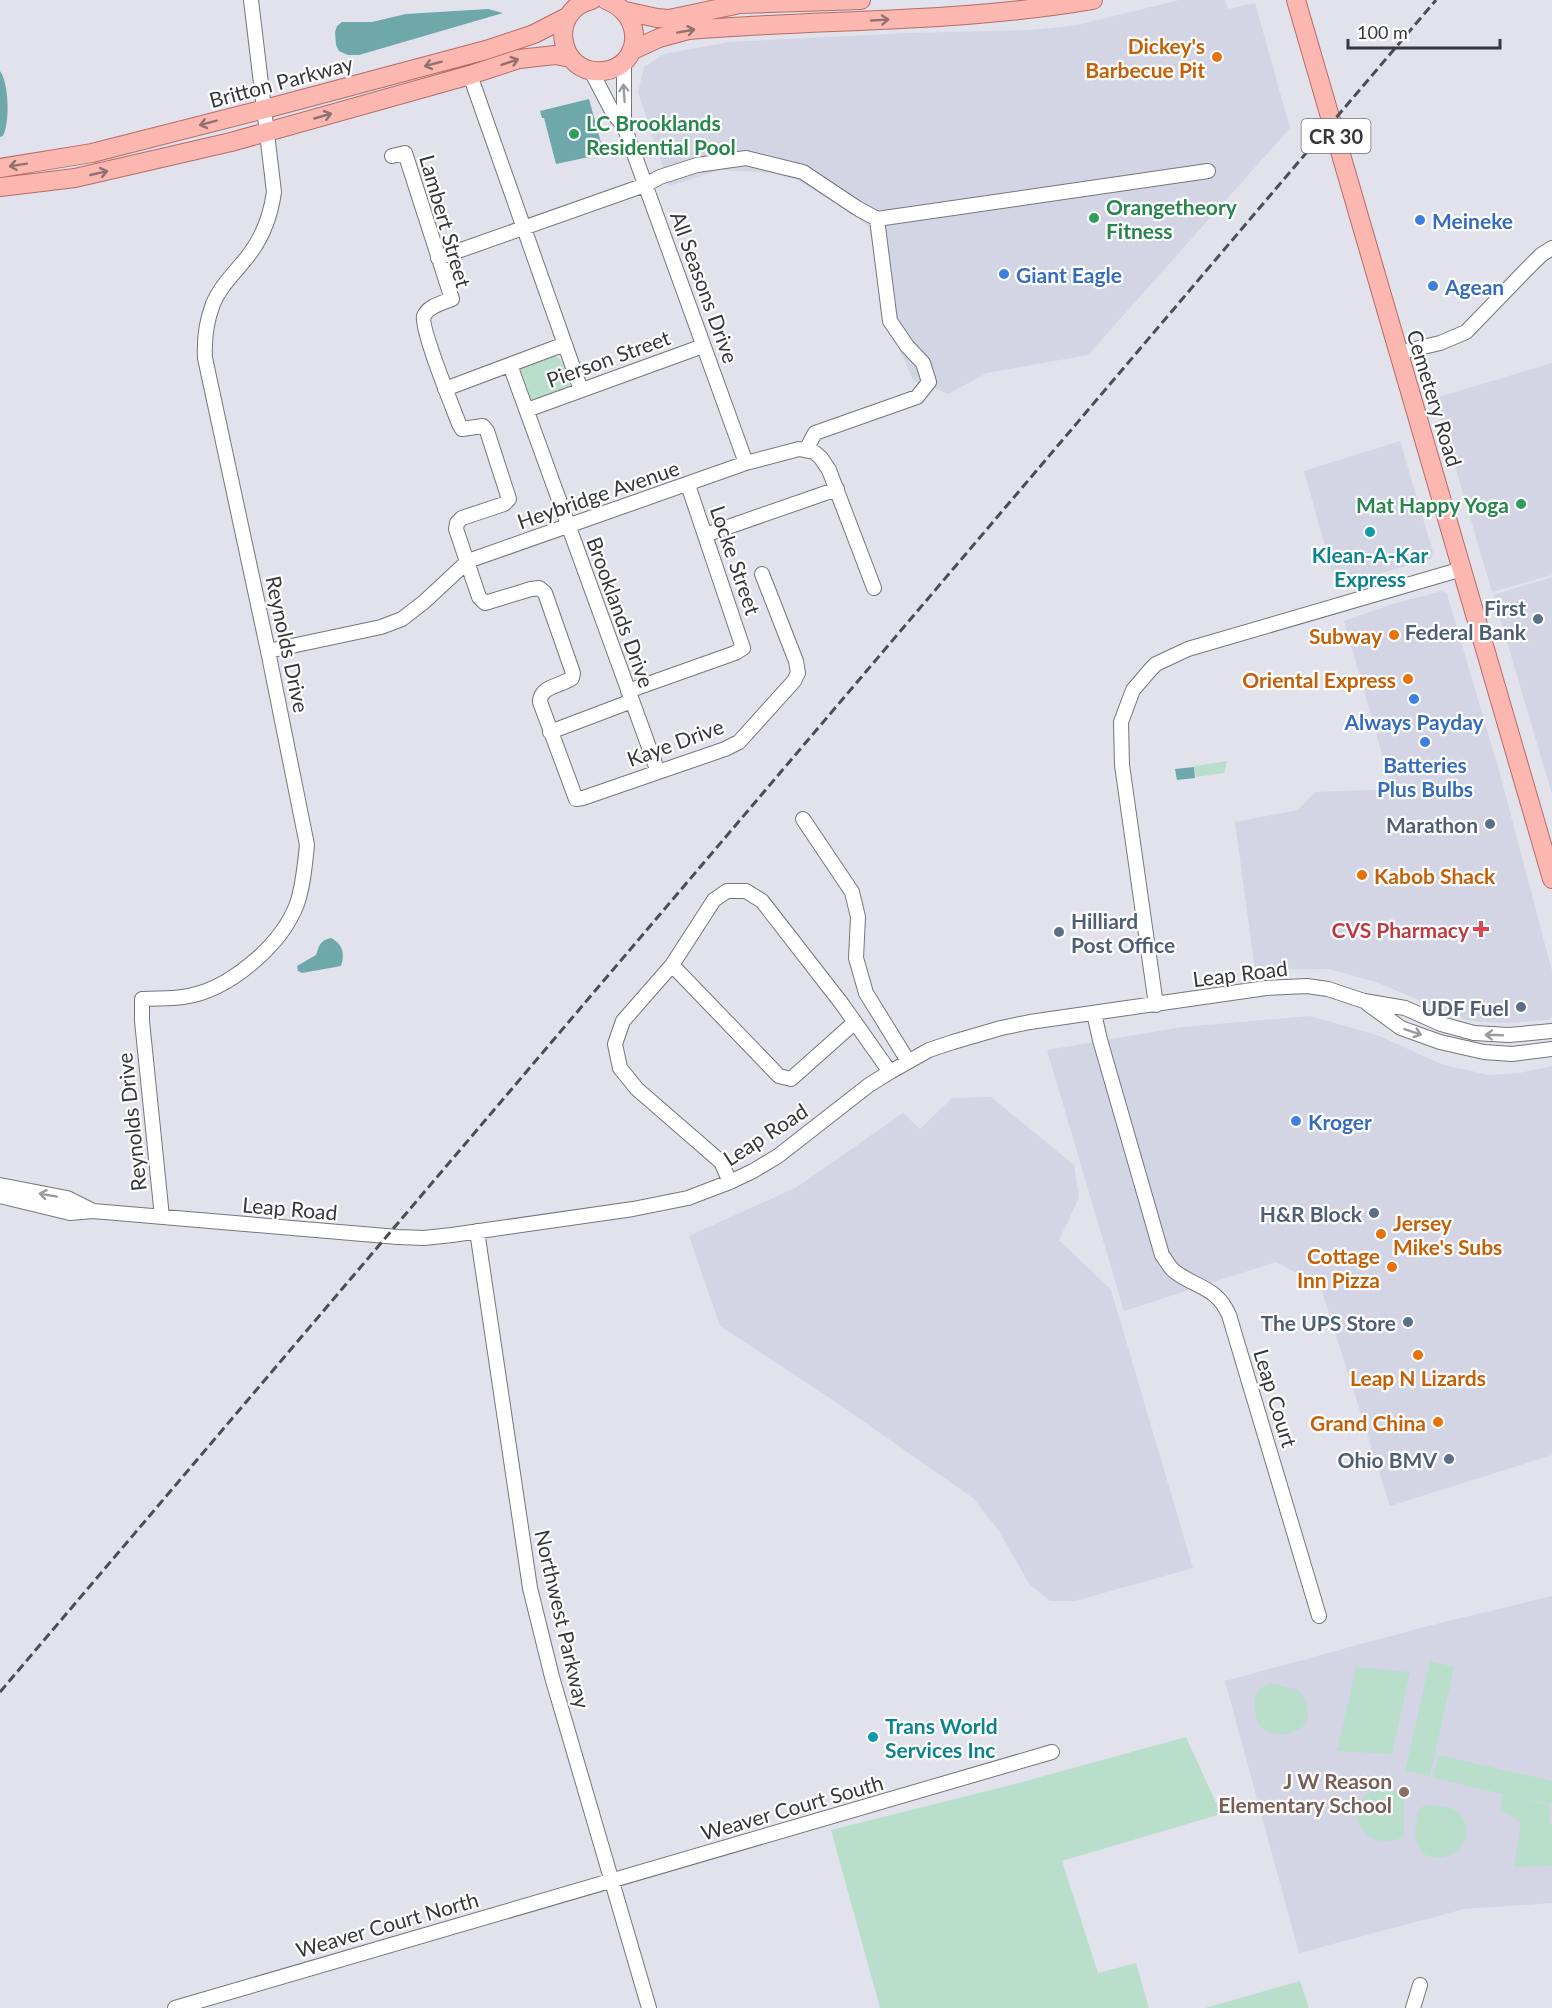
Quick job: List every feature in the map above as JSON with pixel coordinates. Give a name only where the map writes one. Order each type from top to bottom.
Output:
[{"type":"main road","points":[[606,0],[626,11],[631,20],[634,41],[628,56]]},
{"type":"main road","points":[[626,11],[669,19],[740,4],[861,0]]},
{"type":"main road","points":[[578,6],[562,34],[566,51],[580,66],[591,71],[603,71],[615,68],[628,56],[658,38],[688,30],[980,15],[1049,8],[1093,0]]},
{"type":"main road","name":"Cemetery Road","points":[[1296,0],[1552,879]]},
{"type":"main road","name":"Britton Parkway","points":[[0,168],[92,153],[486,50],[534,33],[578,6]]},
{"type":"main road","points":[[0,188],[75,178],[267,132],[534,56],[555,55],[571,58]]},
{"type":"street","name":"Reynolds Drive","points":[[162,1217],[142,1021],[142,999],[185,997],[230,980],[248,966],[280,933],[297,903],[305,869],[307,845],[207,368],[204,344],[214,302],[251,252],[269,216],[274,192],[251,0]]},
{"type":"street","name":"All Seasons Drive","points":[[624,126],[628,56]]},
{"type":"street","name":"All Seasons Drive","points":[[591,71],[613,113],[624,126],[746,463]]},
{"type":"street","points":[[470,75],[581,390]]},
{"type":"street","name":"Lambert Street","points":[[392,156],[405,153],[452,299],[428,309],[423,320],[446,389],[462,429],[483,426],[487,431],[509,499],[504,504],[462,518],[457,523],[456,530],[479,597],[485,603],[531,589],[539,588],[545,593],[573,673],[572,678],[567,682],[545,690],[540,695],[540,702],[576,799]]},
{"type":"street","points":[[438,258],[645,185],[660,177],[697,165],[746,158],[803,172],[877,219],[1208,171]]},
{"type":"street","points":[[874,588],[829,470],[821,458],[814,452],[806,450],[815,433],[917,397],[929,382],[923,363],[907,346],[890,321],[877,219]]},
{"type":"street","points":[[1398,353],[1440,343],[1466,332],[1541,255],[1552,248]]},
{"type":"street","name":"Pierson Street","points":[[446,389],[565,344]]},
{"type":"street","name":"Pierson Street","points":[[527,410],[703,346]]},
{"type":"street","name":"Brooklands Drive","points":[[510,365],[658,771]]},
{"type":"street","name":"Heybridge Avenue","points":[[268,651],[381,627],[402,619],[468,561],[746,463],[792,450],[806,450]]},
{"type":"street","name":"Locke Street","points":[[630,696],[735,653],[742,648],[688,485]]},
{"type":"street","points":[[705,535],[837,489]]},
{"type":"street","points":[[1156,1005],[1122,765],[1121,722],[1133,690],[1156,664],[1188,649],[1462,569]]},
{"type":"street","name":"Kaye Drive","points":[[576,799],[725,749],[739,742],[794,681],[798,673],[796,661],[762,574]]},
{"type":"street","points":[[550,732],[630,696]]},
{"type":"street","points":[[802,819],[852,892],[858,917],[856,958],[866,993],[908,1061]]},
{"type":"street","points":[[730,1182],[721,1162],[637,1089],[620,1068],[615,1044],[623,1022],[672,965],[714,900],[727,891],[747,891],[762,901],[791,936],[890,1071]]},
{"type":"street","points":[[672,965],[779,1076],[791,1079],[855,1022]]},
{"type":"street","name":"Leap Road","points":[[0,1196],[70,1213],[93,1211],[416,1238],[661,1204],[687,1198],[730,1182],[778,1156],[868,1085],[908,1061],[953,1042],[1001,1028],[1266,988],[1307,986],[1328,989],[1364,1001],[1405,1008],[1441,1024],[1474,1034],[1509,1035],[1552,1031]]},
{"type":"street","name":"Leap Road","points":[[1364,1001],[1401,1028],[1440,1042],[1484,1052],[1512,1054],[1552,1049]]},
{"type":"street","name":"Leap Court","points":[[1094,1013],[1162,1255],[1172,1270],[1212,1293],[1223,1303],[1274,1463],[1319,1616]]},
{"type":"street","name":"Leap Road","points":[[0,1185],[67,1198],[93,1211]]},
{"type":"street","name":"Northwest Parkway","points":[[477,1231],[530,1588],[552,1677],[649,2008]]},
{"type":"street","name":"Weaver Court South","points":[[611,1881],[1052,1752]]},
{"type":"street","name":"Weaver Court North","points":[[175,2008],[611,1881]]},
{"type":"street","points":[[1413,2008],[1420,1985]]},
{"type":"shaded area","points":[[1179,0],[1225,0],[1228,9],[1255,3],[1290,128],[1088,355],[987,373],[948,394],[913,380],[887,320],[869,227],[850,212],[797,180],[771,173],[720,170],[669,186],[638,92],[644,67],[664,54],[729,42],[909,33],[1031,30],[1078,25]]},
{"type":"shaded area","points":[[1552,363],[1552,575],[1492,592],[1435,398]]},
{"type":"shaded area","points":[[1400,441],[1433,552],[1431,559],[1336,586],[1304,471]]},
{"type":"shaded area","points":[[1552,577],[1552,794],[1493,595]]},
{"type":"shaded area","points":[[1441,591],[1447,594],[1500,774],[1552,971],[1552,1017],[1549,1020],[1508,1023],[1469,1021],[1376,982],[1329,969],[1255,970],[1235,822],[1298,810],[1315,792],[1392,789],[1344,621]]},
{"type":"shaded area","points":[[1310,1016],[1377,1035],[1441,1064],[1488,1075],[1519,1073],[1552,1066],[1552,1455],[1390,1506],[1320,1285],[1276,1262],[1124,1311],[1047,1050],[1183,1027]]},
{"type":"shaded area","points":[[991,1097],[1074,1165],[1079,1198],[1059,1240],[1111,1290],[1193,1568],[1075,1601],[1050,1601],[1030,1585],[999,1531],[973,1498],[830,1398],[720,1326],[689,1236],[797,1187],[903,1113],[920,1129],[952,1098]]},
{"type":"shaded area","name":"J W Reason Elementary School","points":[[1552,1596],[1552,1903],[1464,1909],[1299,1953],[1225,1681],[1428,1626]]},
{"type":"green space","points":[[553,354],[564,366],[570,382],[568,388],[535,401],[528,398],[519,374],[522,366]]},
{"type":"green space","points":[[1227,761],[1224,773],[1196,777],[1194,766]]},
{"type":"green space","points":[[1430,1661],[1454,1667],[1430,1776],[1405,1771]]},
{"type":"green space","points":[[1356,1667],[1410,1672],[1392,1754],[1337,1751]]},
{"type":"green space","points":[[1270,1683],[1299,1690],[1307,1705],[1308,1718],[1295,1732],[1274,1733],[1264,1729],[1258,1723],[1256,1696],[1259,1690]]},
{"type":"green space","points":[[1186,1737],[1221,1814],[1062,1861],[1098,1973],[1136,1963],[1149,2008],[880,2008],[831,1830],[1015,1784]]},
{"type":"green space","points":[[1438,1755],[1552,1781],[1552,1804],[1512,1796],[1550,1805],[1552,1866],[1514,1867],[1521,1822],[1500,1810],[1503,1794],[1433,1778]]},
{"type":"green space","points":[[1374,1789],[1395,1791],[1404,1798],[1404,1836],[1391,1841],[1379,1841],[1362,1829],[1357,1819],[1357,1809],[1363,1798]]},
{"type":"green space","points":[[1425,1805],[1450,1808],[1462,1816],[1467,1835],[1463,1845],[1456,1852],[1437,1858],[1427,1856],[1420,1849],[1415,1832],[1418,1811]]},
{"type":"green space","points":[[1300,1981],[1309,2008],[1205,2008]]},
{"type":"water","points":[[488,9],[503,13],[359,55],[348,55],[339,51],[336,45],[335,32],[337,26],[342,22],[372,22],[406,14]]},
{"type":"water","points":[[0,71],[7,93],[8,112],[5,130],[3,136],[0,137]]},
{"type":"water","name":"LC Brooklands Residential Pool","points":[[589,99],[603,150],[589,154],[589,157],[556,164],[544,118],[540,111]]},
{"type":"water","points":[[1194,767],[1195,778],[1177,780],[1175,769]]},
{"type":"water","points":[[331,938],[342,950],[341,966],[302,973],[298,971],[297,966],[316,955],[322,942]]},
{"type":"railway","points":[[0,1692],[1436,0]]},
{"type":"place","name":"Dickey's Barbecue Pit","points":[[1217,57]]},
{"type":"place","name":"LC Brooklands Residential Pool","points":[[574,134]]},
{"type":"place","name":"Orangetheory Fitness","points":[[1094,218]]},
{"type":"place","name":"Meineke","points":[[1420,220]]},
{"type":"place","name":"Giant Eagle","points":[[1004,274]]},
{"type":"place","name":"Agean","points":[[1433,286]]},
{"type":"place","name":"Mat Happy Yoga","points":[[1521,504]]},
{"type":"place","name":"Klean-A-Kar Express","points":[[1370,532]]},
{"type":"place","name":"First Federal Bank","points":[[1538,619]]},
{"type":"place","name":"Subway","points":[[1394,635]]},
{"type":"place","name":"Oriental Express","points":[[1408,679]]},
{"type":"place","name":"Always Payday","points":[[1414,699]]},
{"type":"place","name":"Batteries Plus Bulbs","points":[[1425,742]]},
{"type":"place","name":"Marathon","points":[[1490,824]]},
{"type":"place","name":"Kabob Shack","points":[[1362,875]]},
{"type":"place","name":"CVS Pharmacy","points":[[1481,929]]},
{"type":"place","name":"Hilliard Post Office","points":[[1059,932]]},
{"type":"place","name":"UDF Fuel","points":[[1521,1007]]},
{"type":"place","name":"Kroger","points":[[1296,1121]]},
{"type":"place","name":"H&R Block","points":[[1374,1213]]},
{"type":"place","name":"Jersey Mike's Subs","points":[[1381,1234]]},
{"type":"place","name":"Cottage Inn Pizza","points":[[1392,1267]]},
{"type":"place","name":"The UPS Store","points":[[1408,1322]]},
{"type":"place","name":"Leap N Lizards","points":[[1418,1355]]},
{"type":"place","name":"Grand China","points":[[1438,1422]]},
{"type":"place","name":"Ohio BMV","points":[[1449,1459]]},
{"type":"place","name":"Trans World Services Inc","points":[[873,1737]]},
{"type":"place","name":"J W Reason Elementary School","points":[[1404,1792]]}]
